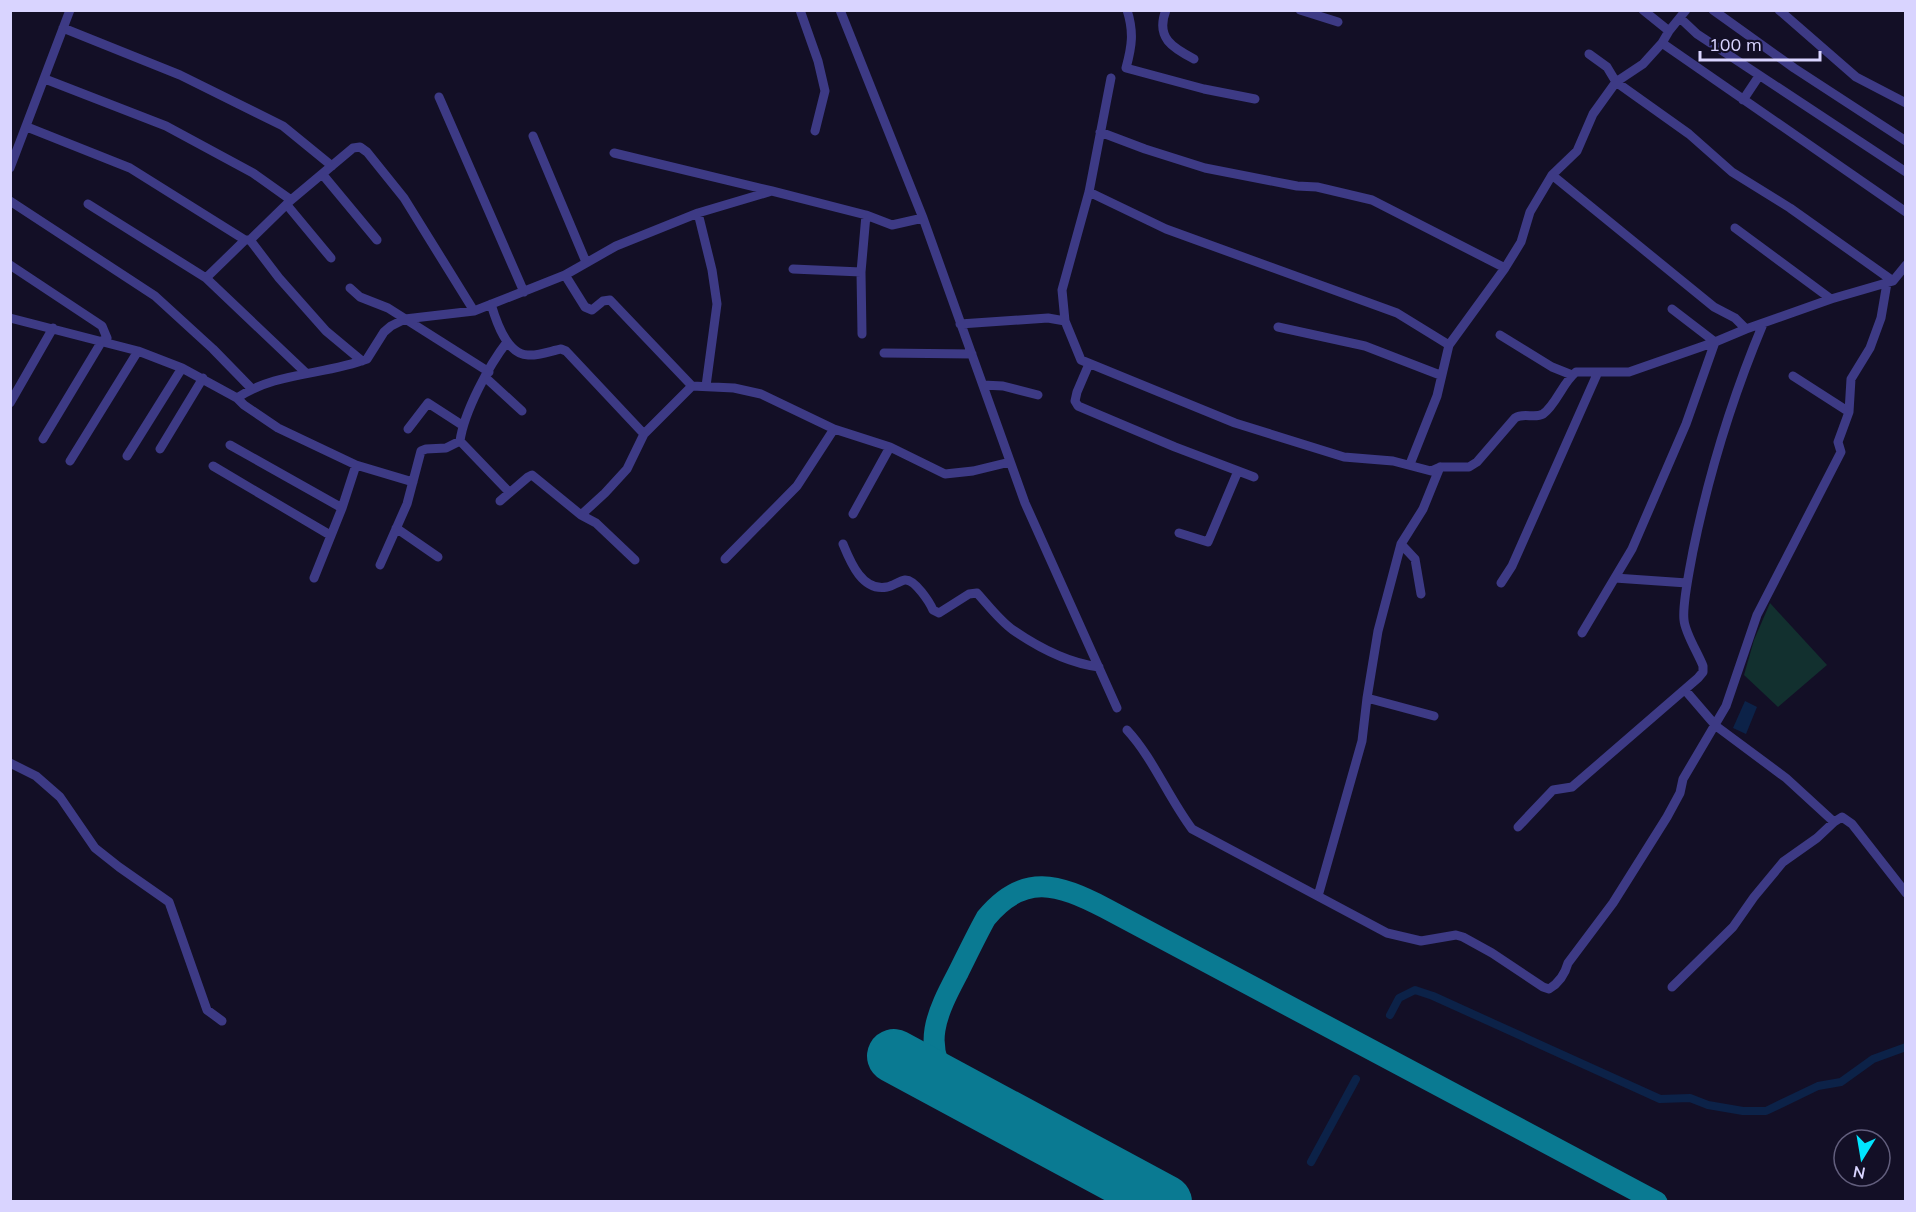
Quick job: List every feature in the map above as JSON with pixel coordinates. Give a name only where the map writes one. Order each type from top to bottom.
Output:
[{"type":"street","points":[[10,168],[70,10]]},
{"type":"street","points":[[800,10],[818,61],[825,91],[815,131]]},
{"type":"street","points":[[1127,10],[1133,26],[1132,43],[1126,68],[1204,89],[1254,99]]},
{"type":"street","points":[[1167,10],[1164,18],[1164,37],[1173,48],[1194,59]]},
{"type":"street","points":[[1300,10],[1338,22]]},
{"type":"street","points":[[1642,10],[1669,31]]},
{"type":"street","points":[[1779,10],[1856,77],[1905,103]]},
{"type":"street","points":[[842,11],[922,218],[1025,503],[1117,708]]},
{"type":"street","points":[[1715,11],[1794,68],[1905,141]]},
{"type":"street","points":[[1410,464],[1437,396],[1440,375],[1449,345],[1521,242],[1530,212],[1552,175],[1577,151],[1593,114],[1616,82],[1643,64],[1683,14],[1696,34],[1905,172]]},
{"type":"street","points":[[63,28],[180,75],[283,126],[332,166]]},
{"type":"street","points":[[1662,43],[1905,212]]},
{"type":"street","points":[[1589,54],[1607,67],[1616,82],[1689,134],[1732,172],[1790,208],[1890,282]]},
{"type":"street","points":[[1743,100],[1760,76]]},
{"type":"street","points":[[1111,78],[1089,192],[1062,290],[1065,321],[1080,360],[1235,423],[1344,457],[1410,464],[1431,471],[1440,467],[1469,467],[1477,462],[1515,418],[1522,415],[1538,416],[1547,410],[1572,375],[1581,371],[1629,372],[1831,299],[1890,282],[1904,271]]},
{"type":"street","points":[[45,79],[166,126],[253,173],[289,202],[331,258]]},
{"type":"street","points":[[439,97],[524,292]]},
{"type":"street","points":[[27,127],[130,168],[247,240],[326,331],[362,361]]},
{"type":"street","points":[[1100,132],[1205,168],[1297,186],[1317,187],[1372,200],[1505,268]]},
{"type":"street","points":[[533,136],[586,262]]},
{"type":"street","points":[[206,278],[289,202],[353,148],[360,147],[367,152],[404,198],[474,311]]},
{"type":"street","points":[[614,153],[866,215],[892,225],[922,218]]},
{"type":"street","points":[[323,175],[377,240]]},
{"type":"street","points":[[1552,175],[1714,307],[1735,318],[1746,329]]},
{"type":"street","points":[[237,398],[251,388],[367,359],[391,326],[405,319],[474,311],[565,275],[616,246],[698,213],[772,191]]},
{"type":"street","points":[[1089,192],[1166,229],[1397,313],[1449,345]]},
{"type":"street","points":[[10,201],[155,296],[213,349],[251,388]]},
{"type":"street","points":[[88,204],[206,278],[306,373]]},
{"type":"street","points":[[698,213],[712,270],[717,304],[706,386]]},
{"type":"street","points":[[862,334],[861,272],[866,215]]},
{"type":"street","points":[[1735,228],[1831,299]]},
{"type":"street","points":[[10,265],[102,326],[107,338],[102,341],[43,439]]},
{"type":"street","points":[[793,268],[861,272]]},
{"type":"street","points":[[565,275],[585,308],[591,310],[603,301],[610,300],[692,386]]},
{"type":"street","points":[[1126,730],[1140,745],[1175,807],[1192,829],[1387,933],[1410,940],[1436,939],[1456,935],[1463,937],[1549,989],[1566,972],[1568,963],[1613,903],[1667,817],[1680,794],[1683,779],[1726,706],[1757,615],[1841,452],[1838,442],[1849,412],[1851,379],[1870,348],[1881,318],[1890,282]]},
{"type":"street","points":[[350,288],[360,297],[388,308],[487,375],[522,411]]},
{"type":"street","points":[[491,304],[497,324],[507,342],[517,351],[527,356],[566,351],[644,434]]},
{"type":"street","points":[[1672,309],[1715,342]]},
{"type":"street","points":[[10,318],[138,351],[182,368],[237,398],[243,405],[278,428],[356,465],[413,482]]},
{"type":"street","points":[[960,324],[1048,318],[1065,321]]},
{"type":"street","points":[[1518,827],[1553,790],[1572,787],[1685,690],[1702,672],[1703,666],[1684,620],[1687,583],[1702,506],[1720,437],[1740,378],[1763,324]]},
{"type":"street","points":[[1278,327],[1365,346],[1440,375]]},
{"type":"street","points":[[10,403],[53,328]]},
{"type":"street","points":[[1500,335],[1552,367],[1572,375]]},
{"type":"street","points":[[460,441],[462,425],[495,358],[507,342]]},
{"type":"street","points":[[1582,633],[1632,549],[1686,424],[1715,342]]},
{"type":"street","points":[[70,461],[138,351]]},
{"type":"street","points":[[884,353],[972,354]]},
{"type":"street","points":[[1089,364],[1077,392],[1075,401],[1078,406],[1254,477]]},
{"type":"street","points":[[127,456],[182,368]]},
{"type":"street","points":[[1501,584],[1512,566],[1598,372]]},
{"type":"street","points":[[1793,376],[1849,412]]},
{"type":"street","points":[[160,449],[203,378]]},
{"type":"street","points":[[982,385],[1003,386],[1038,395]]},
{"type":"street","points":[[581,514],[605,494],[627,469],[644,434],[692,386],[734,388],[761,394],[834,429],[890,447],[945,474],[972,471],[1010,462]]},
{"type":"street","points":[[408,429],[428,403],[462,425]]},
{"type":"street","points":[[725,559],[796,486],[834,429]]},
{"type":"street","points":[[380,565],[406,504],[421,451],[426,448],[446,448],[460,441]]},
{"type":"street","points":[[460,441],[509,492]]},
{"type":"street","points":[[230,445],[342,508]]},
{"type":"street","points":[[853,514],[890,447]]},
{"type":"street","points":[[314,578],[342,508],[356,465]]},
{"type":"street","points":[[213,466],[330,535]]},
{"type":"street","points":[[1318,896],[1362,741],[1366,698],[1378,631],[1401,544],[1423,510],[1440,467]]},
{"type":"street","points":[[1179,533],[1208,542],[1238,471]]},
{"type":"street","points":[[501,501],[532,475],[596,523],[635,560]]},
{"type":"street","points":[[396,528],[438,557]]},
{"type":"street","points":[[843,544],[858,576],[874,585],[884,588],[904,580],[909,581],[929,600],[933,610],[939,613],[969,594],[977,593],[1012,629],[1061,658],[1078,664],[1099,667]]},
{"type":"street","points":[[1401,544],[1415,559],[1421,594]]},
{"type":"street","points":[[1615,578],[1687,583]]},
{"type":"street","points":[[1685,690],[1716,726],[1786,778],[1834,822]]},
{"type":"street","points":[[1366,698],[1434,716]]},
{"type":"street","points":[[10,763],[36,776],[60,797],[95,848],[169,902],[207,1010],[222,1020]]},
{"type":"street","points":[[1672,987],[1733,927],[1783,862],[1842,818],[1852,824],[1905,893]]},
{"type":"green space","points":[[1770,603],[1827,665],[1778,707],[1744,675],[1754,640]]},
{"type":"water","points":[[1745,701],[1757,707],[1746,734],[1733,728]]},
{"type":"waterway","points":[[1390,1015],[1399,998],[1415,990],[1433,996],[1660,1099],[1690,1098],[1708,1105],[1743,1111],[1766,1111],[1818,1086],[1841,1082],[1873,1059],[1906,1047]]},
{"type":"waterway","points":[[1311,1162],[1356,1079]]},
{"type":"taxiway","points":[[951,1087],[936,1057],[935,1029],[944,1002],[982,925],[1000,903],[1014,894],[1028,888],[1057,888],[1105,908],[1657,1202]]},
{"type":"runway","points":[[894,1056],[1165,1202]]}]
